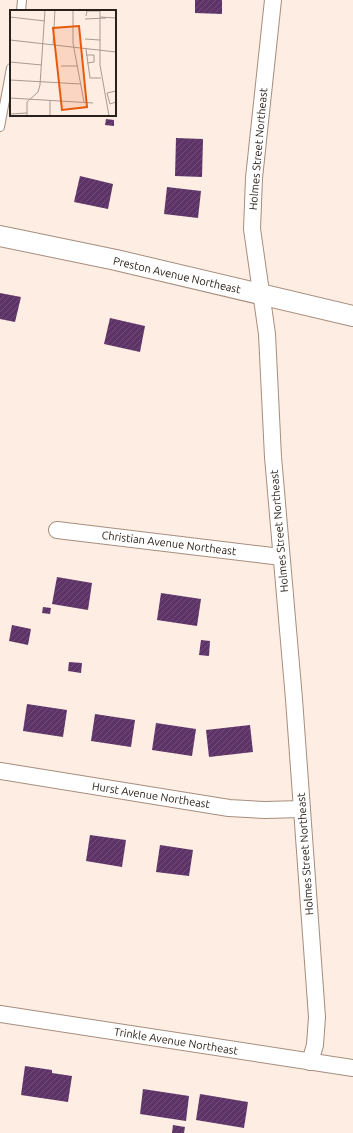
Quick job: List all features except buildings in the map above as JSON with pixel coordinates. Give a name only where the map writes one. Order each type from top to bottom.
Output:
[{"type":"street","name":"Holmes Street Northeast","points":[[273,0],[254,178],[252,229],[267,334],[273,457],[302,809],[317,1017],[314,1046],[310,1062]]},
{"type":"street","name":"Preston Avenue Northeast","points":[[0,236],[116,260],[353,316]]},
{"type":"street","name":"Christian Avenue Northeast","points":[[57,530],[281,557]]},
{"type":"street","name":"Hurst Avenue Northeast","points":[[0,771],[229,808],[265,810],[302,809]]},
{"type":"street","name":"Trinkle Avenue Northeast","points":[[0,1014],[353,1068]]},
{"type":"lane","points":[[21,10],[22,0]]},
{"type":"lane","points":[[0,127],[10,73]]}]
